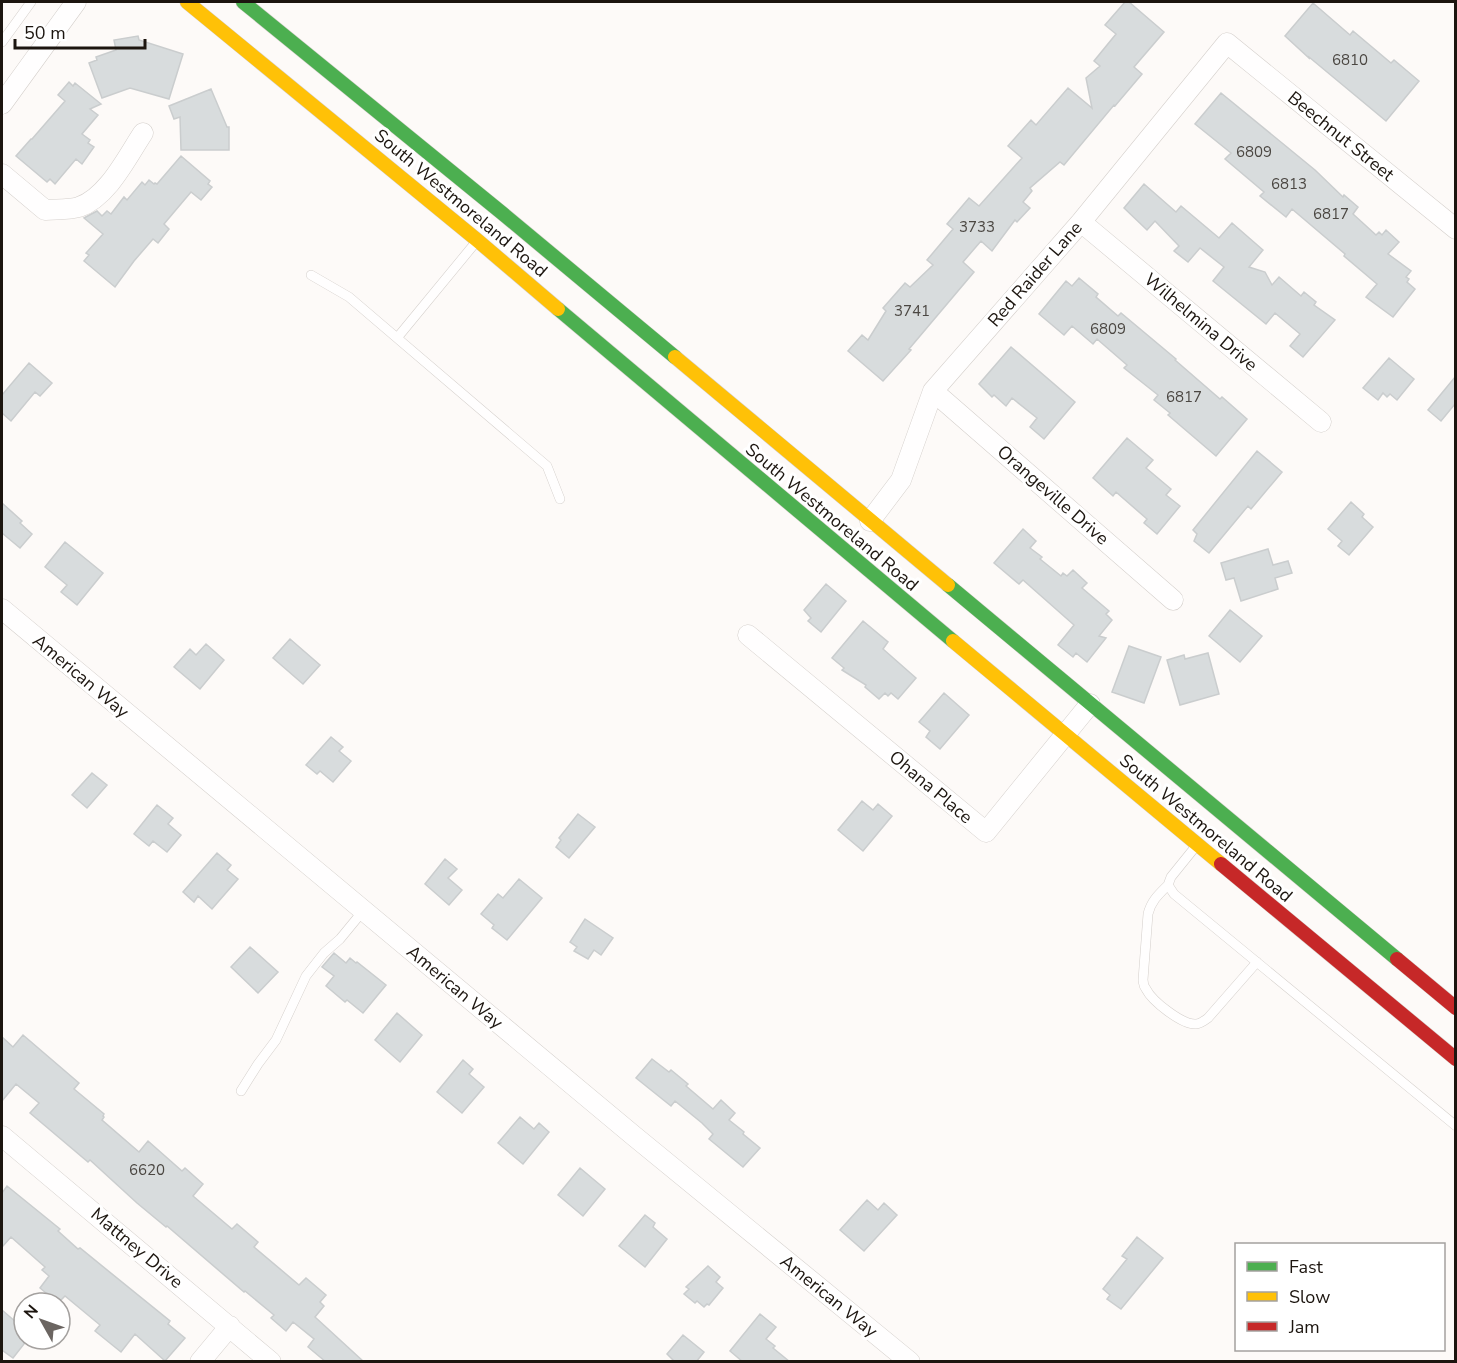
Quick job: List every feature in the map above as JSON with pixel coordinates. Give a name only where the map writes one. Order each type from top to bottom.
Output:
[{"type":"main road","name":"South Westmoreland Road","points":[[187,2],[490,226],[867,525],[1090,704],[1235,831],[1455,1008]]},
{"type":"main road","name":"South Westmoreland Road","points":[[243,2],[848,547],[1065,735],[1198,844],[1217,854],[1455,1059]]},
{"type":"street","points":[[2,104],[76,2]]},
{"type":"street","name":"Red Raider Lane","points":[[867,525],[901,480],[933,391],[1081,222],[1227,43]]},
{"type":"street","name":"Beechnut Street","points":[[1227,43],[1455,229]]},
{"type":"street","points":[[2,174],[45,210],[78,208],[94,199],[114,177],[143,133]]},
{"type":"street","name":"Wilhelmina Drive","points":[[1081,222],[1321,422]]},
{"type":"street","name":"Orangeville Drive","points":[[933,391],[1173,600]]},
{"type":"street","name":"American Way","points":[[2,609],[363,911],[910,1362]]},
{"type":"street","name":"Ohana Place","points":[[748,635],[986,832],[1090,704]]},
{"type":"street","name":"Mattney Drive","points":[[2,1136],[271,1362]]},
{"type":"street","points":[[200,1362],[230,1326]]},
{"type":"lane","points":[[2,42],[31,2]]},
{"type":"lane","points":[[397,338],[490,226]]},
{"type":"lane","points":[[311,275],[349,297],[548,466],[560,499]]},
{"type":"lane","points":[[1198,844],[1149,907],[1143,972],[1146,991],[1181,1021],[1198,1024],[1208,1018],[1257,962]]},
{"type":"lane","points":[[1168,885],[1174,894],[1455,1126]]},
{"type":"lane","points":[[241,1091],[276,1040],[306,976],[363,911]]},
{"type":"building","points":[[1125,2],[1129,2],[1164,32],[1134,67],[1142,74],[1064,165],[1060,162],[1030,188],[1032,191],[1023,202],[1030,208],[1017,222],[1015,220],[992,251],[981,241],[963,262],[974,272],[883,381],[848,351],[862,335],[868,340],[886,311],[883,308],[905,283],[910,287],[933,265],[927,260],[953,229],[947,224],[969,198],[979,206],[1022,158],[1008,146],[1031,120],[1036,125],[1068,88],[1092,108],[1086,78],[1100,66],[1094,61],[1116,34],[1105,25]]},
{"type":"building","points":[[1313,3],[1350,35],[1353,31],[1391,63],[1394,60],[1419,81],[1386,121],[1285,36]]},
{"type":"building","points":[[138,36],[139,40],[183,54],[169,99],[130,88],[102,98],[89,63],[97,60],[96,57],[116,50],[114,40]]},
{"type":"building","points":[[69,82],[73,86],[75,83],[101,104],[90,109],[98,115],[82,134],[90,140],[88,143],[94,147],[82,164],[76,159],[55,184],[50,179],[47,182],[16,156],[65,101],[58,95]]},
{"type":"building","points":[[211,89],[227,127],[229,127],[229,150],[181,150],[180,117],[174,119],[169,106]]},
{"type":"building","points":[[1221,93],[1315,170],[1343,197],[1344,195],[1358,207],[1353,214],[1376,235],[1379,232],[1382,235],[1386,230],[1399,242],[1388,254],[1411,271],[1406,277],[1409,279],[1407,282],[1415,289],[1393,317],[1366,297],[1377,284],[1292,209],[1286,217],[1260,196],[1264,192],[1225,159],[1231,153],[1195,124]]},
{"type":"building","points":[[181,156],[210,181],[208,184],[212,187],[201,200],[191,192],[164,224],[169,229],[158,243],[153,239],[115,287],[84,261],[89,255],[86,253],[103,234],[84,218],[97,211],[102,216],[107,211],[111,214],[124,197],[127,200],[142,182],[145,185],[149,180],[157,184]]},
{"type":"building","points":[[1144,184],[1176,212],[1181,206],[1219,238],[1232,223],[1263,250],[1249,267],[1265,272],[1272,285],[1279,277],[1301,296],[1304,292],[1316,302],[1314,305],[1335,320],[1303,357],[1290,346],[1300,334],[1275,313],[1266,324],[1213,281],[1224,267],[1200,248],[1188,262],[1174,251],[1179,246],[1155,221],[1147,230],[1124,208]]},
{"type":"building","points":[[1079,278],[1118,316],[1121,313],[1220,399],[1222,397],[1247,419],[1216,456],[1168,415],[1170,413],[1154,400],[1158,395],[1124,368],[1127,365],[1097,339],[1093,344],[1072,326],[1064,335],[1039,314],[1066,281],[1072,286]]},
{"type":"building","points":[[1011,347],[1075,402],[1044,439],[1030,427],[1037,418],[1012,398],[1006,406],[994,395],[992,397],[979,384]]},
{"type":"building","points":[[1389,358],[1414,379],[1397,400],[1390,394],[1387,397],[1383,393],[1378,400],[1363,388]]},
{"type":"building","points":[[29,363],[52,383],[40,396],[35,392],[11,421],[2,413],[2,395]]},
{"type":"building","points":[[1455,377],[1455,404],[1441,421],[1428,410]]},
{"type":"building","points":[[1127,438],[1153,460],[1146,468],[1171,489],[1166,495],[1180,506],[1157,534],[1144,523],[1147,519],[1116,492],[1113,496],[1093,478]]},
{"type":"building","points":[[1257,451],[1282,472],[1251,509],[1248,506],[1209,553],[1194,541],[1197,534],[1193,530]]},
{"type":"building","points":[[1351,502],[1364,514],[1362,517],[1373,527],[1349,555],[1338,546],[1342,541],[1328,529]]},
{"type":"building","points":[[2,503],[22,521],[20,523],[32,534],[20,548],[2,533]]},
{"type":"building","points":[[1023,529],[1036,541],[1030,548],[1042,557],[1040,559],[1061,576],[1063,573],[1067,576],[1073,570],[1087,583],[1082,588],[1109,611],[1106,614],[1112,620],[1099,636],[1106,638],[1087,662],[1076,653],[1073,657],[1058,645],[1074,625],[1023,580],[1019,584],[994,563]]},
{"type":"building","points":[[65,542],[103,573],[77,605],[61,592],[67,585],[45,567]]},
{"type":"building","points":[[1268,549],[1273,565],[1288,561],[1292,573],[1275,578],[1278,589],[1241,601],[1234,578],[1226,580],[1221,563]]},
{"type":"building","points":[[826,584],[846,601],[821,632],[808,621],[811,618],[804,610]]},
{"type":"building","points":[[1230,610],[1262,636],[1240,662],[1209,636]]},
{"type":"building","points":[[863,621],[888,642],[883,649],[916,678],[898,699],[891,693],[888,696],[885,693],[879,699],[865,687],[866,685],[842,670],[844,668],[832,658]]},
{"type":"building","points":[[290,639],[320,665],[303,684],[273,658]]},
{"type":"building","points":[[206,644],[224,660],[200,689],[174,667],[190,649],[196,655]]},
{"type":"building","points":[[1129,646],[1161,657],[1144,703],[1112,692]]},
{"type":"building","points":[[1208,653],[1219,694],[1180,705],[1167,660],[1184,655],[1185,659]]},
{"type":"building","points":[[944,693],[969,715],[940,749],[926,737],[930,731],[919,722]]},
{"type":"building","points":[[331,737],[343,747],[339,751],[351,761],[333,782],[320,771],[317,774],[306,765]]},
{"type":"building","points":[[92,773],[107,785],[87,808],[72,795]]},
{"type":"building","points":[[862,801],[873,810],[878,804],[892,816],[863,851],[838,830]]},
{"type":"building","points":[[157,805],[173,818],[168,824],[181,835],[167,852],[153,841],[149,846],[134,834]]},
{"type":"building","points":[[578,814],[595,827],[569,858],[556,847],[561,840],[559,838]]},
{"type":"building","points":[[217,853],[231,865],[227,870],[238,879],[212,909],[198,896],[194,902],[183,892]]},
{"type":"building","points":[[445,859],[457,869],[448,878],[462,890],[449,905],[425,884]]},
{"type":"building","points":[[519,879],[542,898],[507,940],[492,928],[494,925],[481,914],[498,894],[503,898]]},
{"type":"building","points":[[585,919],[613,938],[601,955],[594,950],[588,959],[574,951],[577,947],[570,942]]},
{"type":"building","points":[[250,947],[278,972],[258,993],[231,967]]},
{"type":"building","points":[[334,953],[346,963],[350,958],[357,962],[386,985],[363,1013],[326,986],[334,976],[322,967]]},
{"type":"building","points":[[397,1013],[422,1035],[400,1062],[375,1040]]},
{"type":"building","points":[[23,1035],[79,1083],[74,1089],[104,1114],[102,1120],[139,1152],[148,1141],[182,1171],[185,1168],[203,1184],[193,1196],[232,1229],[237,1224],[258,1242],[254,1247],[299,1285],[306,1278],[326,1295],[320,1302],[324,1306],[315,1317],[364,1362],[326,1362],[308,1347],[314,1339],[293,1322],[286,1331],[271,1318],[274,1315],[137,1203],[90,1160],[88,1162],[30,1113],[39,1103],[16,1084],[2,1101],[2,1037],[13,1047]]},
{"type":"building","points":[[652,1059],[669,1072],[671,1070],[713,1109],[721,1100],[735,1113],[729,1120],[760,1148],[743,1167],[709,1139],[713,1134],[702,1123],[675,1101],[671,1106],[636,1078]]},
{"type":"building","points":[[463,1060],[473,1069],[469,1074],[484,1087],[462,1113],[437,1092]]},
{"type":"building","points":[[520,1117],[534,1129],[539,1123],[549,1132],[523,1164],[498,1143]]},
{"type":"building","points":[[580,1168],[605,1189],[583,1216],[558,1195]]},
{"type":"building","points":[[7,1186],[60,1229],[58,1231],[78,1249],[80,1248],[170,1321],[168,1324],[185,1338],[165,1361],[135,1334],[121,1352],[95,1331],[100,1325],[72,1302],[72,1291],[44,1291],[40,1288],[49,1276],[42,1270],[45,1267],[11,1237],[2,1247],[2,1193]]},
{"type":"building","points":[[867,1200],[878,1210],[884,1203],[897,1215],[864,1251],[840,1230]]},
{"type":"building","points":[[645,1215],[655,1223],[653,1227],[667,1239],[645,1267],[619,1246]]},
{"type":"building","points":[[1137,1237],[1163,1258],[1121,1309],[1107,1299],[1110,1295],[1103,1289],[1127,1259],[1122,1256]]},
{"type":"building","points":[[708,1266],[720,1277],[716,1282],[723,1288],[709,1305],[704,1307],[684,1294],[689,1289],[686,1287]]},
{"type":"building","points":[[2,1310],[12,1319],[12,1351],[18,1351],[13,1358],[2,1350]]},
{"type":"building","points":[[760,1314],[776,1327],[766,1339],[790,1362],[743,1362],[730,1351]]},
{"type":"building","points":[[683,1335],[704,1352],[696,1362],[675,1362],[667,1354]]},
{"type":"traffic: fast","points":[[243,2],[675,357]]},
{"type":"traffic: fast","points":[[558,309],[953,641]]},
{"type":"traffic: fast","points":[[948,585],[1397,959]]},
{"type":"traffic: slow","points":[[187,2],[558,309]]},
{"type":"traffic: slow","points":[[675,357],[948,585]]},
{"type":"traffic: slow","points":[[953,641],[1221,864]]},
{"type":"traffic: jam","points":[[1221,864],[1456,1059]]},
{"type":"traffic: jam","points":[[1397,959],[1456,1008]]}]
